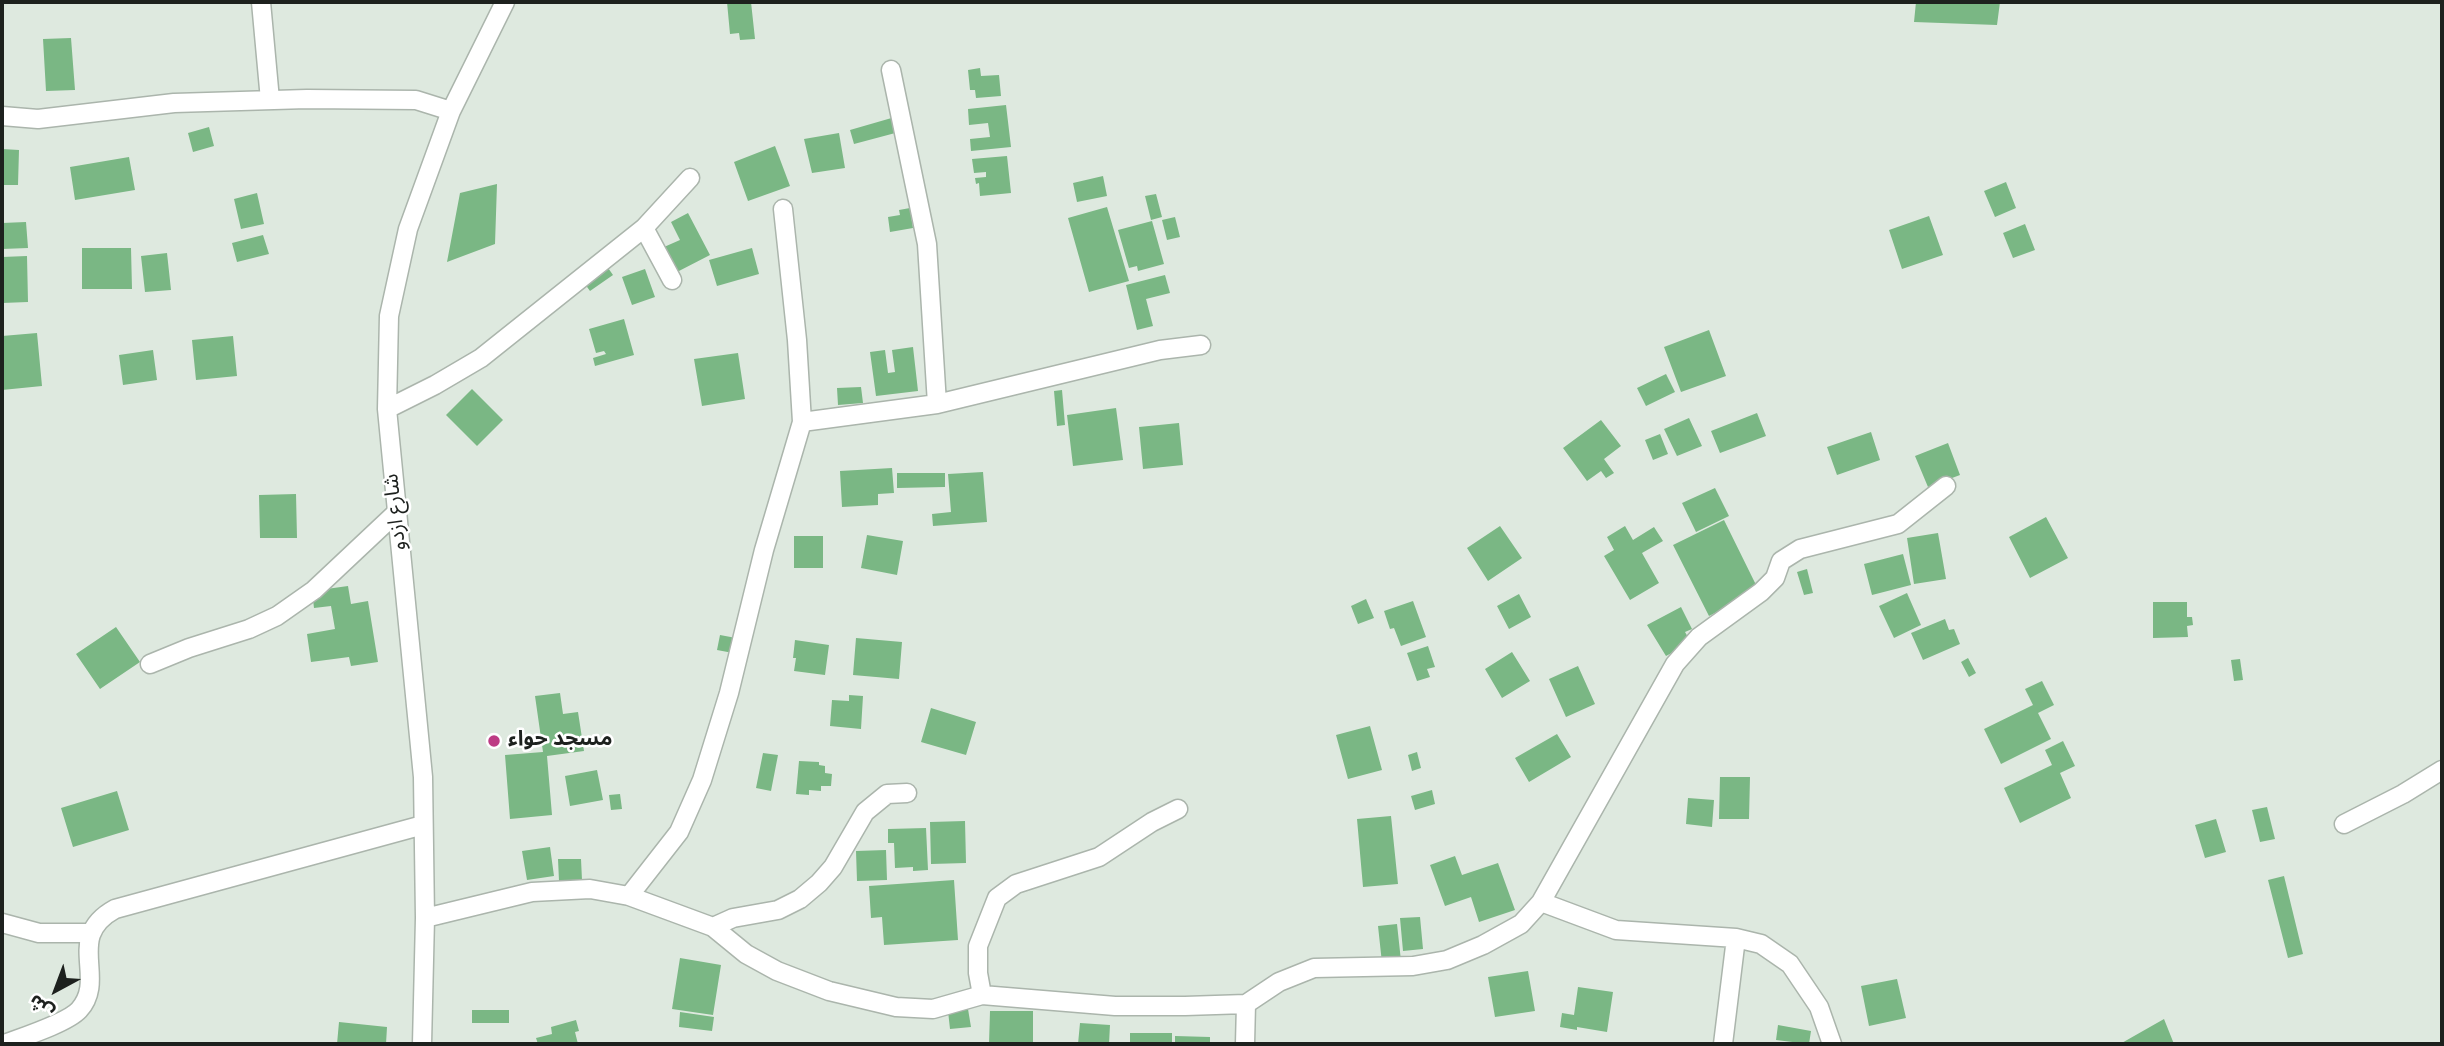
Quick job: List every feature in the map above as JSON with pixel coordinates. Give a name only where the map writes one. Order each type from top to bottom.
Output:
[{"type":"street","points":[[261,2],[270,100]]},
{"type":"street","name":"شارع ازدو","points":[[422,1044],[425,918],[423,777],[387,409],[388,316],[408,229],[451,111],[505,2]]},
{"type":"street","points":[[891,70],[927,244],[937,404]]},
{"type":"street","points":[[2,116],[37,119],[174,103],[270,100],[416,100],[451,111]]},
{"type":"street","points":[[387,409],[481,358],[644,228],[690,178]]},
{"type":"street","points":[[629,896],[679,832],[702,780],[729,693],[764,550],[802,422],[797,340],[783,209]]},
{"type":"street","points":[[644,228],[672,280]]},
{"type":"street","points":[[802,422],[937,404],[1160,350],[1201,345]]},
{"type":"street","points":[[425,918],[532,892],[590,889],[629,896],[713,927],[746,954],[830,991],[896,1007],[933,1009],[982,995],[1115,1006],[1246,1004],[1279,982],[1314,968],[1413,966],[1447,960],[1483,945],[1521,924],[1541,902],[1675,664],[1699,637],[1761,592],[1775,578],[1782,561],[1800,549],[1898,524],[1946,486]]},
{"type":"street","points":[[150,664],[249,629],[277,616],[314,590],[397,512]]},
{"type":"street","points":[[2344,824],[2442,771]]},
{"type":"street","points":[[713,927],[733,918],[778,910],[800,898],[819,884],[833,867],[865,812],[887,794],[907,793]]},
{"type":"street","points":[[982,995],[978,973],[978,946],[998,898],[1016,884],[1099,858],[1152,821],[1178,810]]},
{"type":"street","points":[[5,1044],[78,1011],[89,996],[89,933],[102,916],[115,908],[423,825]]},
{"type":"street","points":[[1541,902],[1616,930],[1736,938],[1761,944],[1790,964],[1819,1007],[1832,1044]]},
{"type":"street","points":[[2,923],[39,933],[89,933]]},
{"type":"street","points":[[1723,1044],[1736,938]]},
{"type":"street","points":[[1245,1044],[1246,1004]]},
{"type":"building","points":[[727,2],[751,2],[755,39],[740,40],[739,33],[730,34]]},
{"type":"building","points":[[1916,2],[2000,2],[1997,25],[1914,22]]},
{"type":"building","points":[[71,38],[75,90],[46,91],[43,39]]},
{"type":"building","points":[[980,68],[981,76],[999,75],[1001,96],[976,98],[975,90],[970,90],[968,70]]},
{"type":"building","points":[[1006,105],[1011,147],[971,151],[970,139],[990,137],[988,123],[969,125],[968,109]]},
{"type":"building","points":[[895,117],[899,132],[854,144],[850,130]]},
{"type":"building","points":[[209,127],[214,146],[193,152],[188,133]]},
{"type":"building","points":[[839,133],[845,168],[812,173],[804,139]]},
{"type":"building","points":[[775,146],[790,186],[748,201],[734,162]]},
{"type":"building","points":[[2,149],[19,150],[18,185],[2,185]]},
{"type":"building","points":[[1007,156],[1011,193],[980,196],[979,183],[976,184],[975,178],[986,177],[986,172],[974,173],[972,159]]},
{"type":"building","points":[[129,157],[135,190],[75,200],[70,167]]},
{"type":"building","points":[[1103,176],[1107,196],[1077,202],[1073,183]]},
{"type":"building","points":[[2006,182],[2016,208],[1995,217],[1984,191]]},
{"type":"building","points":[[497,184],[495,244],[447,262],[460,193]]},
{"type":"building","points":[[257,193],[264,224],[241,229],[234,199]]},
{"type":"building","points":[[1156,194],[1162,217],[1151,220],[1145,196]]},
{"type":"building","points":[[1107,207],[1129,281],[1089,292],[1068,218]]},
{"type":"building","points":[[910,208],[913,228],[890,232],[888,217],[900,215],[899,210]]},
{"type":"building","points":[[688,213],[710,255],[677,272],[664,247],[680,240],[671,222]]},
{"type":"building","points":[[1929,216],[1943,255],[1902,269],[1889,230]]},
{"type":"building","points":[[1175,217],[1180,237],[1167,240],[1162,220]]},
{"type":"building","points":[[1152,221],[1164,264],[1138,271],[1137,266],[1129,268],[1118,230]]},
{"type":"building","points":[[26,222],[28,248],[2,249],[2,223]]},
{"type":"building","points":[[2025,224],[2035,250],[2013,258],[2003,233]]},
{"type":"building","points":[[263,235],[269,254],[237,262],[232,243]]},
{"type":"building","points":[[82,248],[131,248],[132,289],[82,289]]},
{"type":"building","points":[[752,248],[759,274],[717,286],[709,260]]},
{"type":"building","points":[[167,253],[171,290],[145,292],[141,256]]},
{"type":"building","points":[[27,256],[28,302],[2,303],[2,257]]},
{"type":"building","points":[[606,265],[613,275],[590,291],[582,280]]},
{"type":"building","points":[[645,269],[655,297],[632,305],[622,277]]},
{"type":"building","points":[[1165,275],[1170,293],[1146,299],[1153,326],[1137,330],[1126,285]]},
{"type":"building","points":[[624,319],[634,355],[595,366],[593,358],[606,354],[604,351],[596,353],[589,329]]},
{"type":"building","points":[[1709,330],[1726,376],[1681,392],[1664,347]]},
{"type":"building","points":[[37,333],[42,386],[2,390],[2,336]]},
{"type":"building","points":[[233,336],[237,376],[196,380],[192,340]]},
{"type":"building","points":[[913,347],[918,391],[876,396],[870,352],[885,350],[888,373],[895,372],[892,350]]},
{"type":"building","points":[[153,350],[157,380],[123,385],[119,355]]},
{"type":"building","points":[[738,353],[745,399],[702,406],[694,359]]},
{"type":"building","points":[[1666,374],[1675,392],[1646,406],[1637,388]]},
{"type":"building","points":[[861,387],[863,403],[838,405],[837,388]]},
{"type":"building","points":[[472,389],[503,420],[477,446],[446,415]]},
{"type":"building","points":[[1062,390],[1065,425],[1057,426],[1054,391]]},
{"type":"building","points":[[1116,408],[1123,460],[1073,466],[1067,415]]},
{"type":"building","points":[[1757,413],[1766,436],[1720,453],[1711,431]]},
{"type":"building","points":[[1689,418],[1702,446],[1677,456],[1664,429]]},
{"type":"building","points":[[1601,420],[1621,446],[1604,459],[1614,473],[1606,478],[1601,471],[1587,481],[1563,448]]},
{"type":"building","points":[[1179,423],[1183,465],[1143,469],[1139,427]]},
{"type":"building","points":[[1871,432],[1880,460],[1837,475],[1827,447]]},
{"type":"building","points":[[1660,434],[1668,454],[1653,460],[1645,440]]},
{"type":"building","points":[[1948,443],[1960,475],[1928,487],[1915,456]]},
{"type":"building","points":[[892,468],[894,493],[878,494],[878,505],[842,507],[840,471]]},
{"type":"building","points":[[983,472],[987,522],[933,526],[932,514],[951,512],[948,474]]},
{"type":"building","points":[[897,473],[945,473],[945,487],[897,488]]},
{"type":"building","points":[[1715,488],[1729,516],[1696,532],[1682,503]]},
{"type":"building","points":[[296,494],[297,538],[260,538],[259,495]]},
{"type":"building","points":[[2046,517],[2068,558],[2030,578],[2009,537]]},
{"type":"building","points":[[1724,520],[1759,591],[1709,616],[1673,545]]},
{"type":"building","points":[[1500,526],[1522,558],[1488,581],[1467,548]]},
{"type":"building","points":[[1625,526],[1633,540],[1654,527],[1663,541],[1642,553],[1659,583],[1630,600],[1604,556],[1614,550],[1607,537]]},
{"type":"building","points":[[1938,533],[1946,579],[1914,584],[1907,538]]},
{"type":"building","points":[[867,535],[903,541],[897,575],[861,568]]},
{"type":"building","points":[[794,536],[823,536],[823,568],[794,568]]},
{"type":"building","points":[[1903,554],[1911,585],[1872,595],[1864,564]]},
{"type":"building","points":[[1807,569],[1813,593],[1804,595],[1797,572]]},
{"type":"building","points":[[348,586],[351,604],[368,601],[378,662],[351,666],[349,657],[311,662],[307,634],[335,629],[331,606],[314,608],[312,591]]},
{"type":"building","points":[[1907,593],[1921,625],[1894,638],[1879,606]]},
{"type":"building","points":[[1519,594],[1531,617],[1509,629],[1497,606]]},
{"type":"building","points":[[1366,599],[1374,618],[1358,624],[1351,606]]},
{"type":"building","points":[[1413,601],[1426,637],[1401,646],[1394,628],[1390,629],[1384,611]]},
{"type":"building","points":[[2153,602],[2187,602],[2187,617],[2192,617],[2193,625],[2187,626],[2188,637],[2153,638]]},
{"type":"building","points":[[1681,607],[1692,629],[1685,632],[1689,639],[1679,645],[1681,648],[1666,656],[1647,625]]},
{"type":"building","points":[[1945,619],[1949,630],[1954,629],[1960,644],[1923,660],[1911,633]]},
{"type":"building","points":[[116,627],[140,662],[100,689],[76,654]]},
{"type":"building","points":[[720,635],[736,638],[733,653],[717,650]]},
{"type":"building","points":[[856,638],[902,642],[899,679],[853,675]]},
{"type":"building","points":[[795,640],[829,645],[825,675],[794,671]]},
{"type":"building","points":[[1428,646],[1435,667],[1427,669],[1430,677],[1417,681],[1407,653]]},
{"type":"building","points":[[1512,652],[1530,681],[1502,698],[1485,669]]},
{"type":"building","points":[[1968,658],[1976,673],[1969,677],[1961,662]]},
{"type":"building","points":[[2240,659],[2243,680],[2234,681],[2231,660]]},
{"type":"building","points":[[1578,666],[1595,704],[1566,717],[1549,679]]},
{"type":"building","points":[[2042,681],[2054,705],[2038,713],[2051,739],[2001,764],[1984,729],[2033,705],[2025,689]]},
{"type":"building","points":[[560,693],[563,714],[578,712],[584,751],[547,756],[552,815],[510,819],[505,755],[543,752],[535,696]]},
{"type":"building","points":[[849,695],[863,696],[861,729],[830,726],[832,700],[849,701]]},
{"type":"building","points":[[931,708],[976,722],[966,755],[921,742]]},
{"type":"building","points":[[1370,726],[1382,770],[1348,779],[1336,735]]},
{"type":"building","points":[[1557,734],[1571,757],[1529,782],[1515,758]]},
{"type":"building","points":[[2063,741],[2075,766],[2060,773],[2071,798],[2020,823],[2004,788],[2052,765],[2045,750]]},
{"type":"building","points":[[1417,752],[1421,768],[1412,771],[1408,755]]},
{"type":"building","points":[[763,753],[778,755],[771,791],[756,788]]},
{"type":"building","points":[[799,761],[819,762],[819,765],[825,766],[825,773],[832,774],[831,786],[821,786],[821,791],[809,790],[809,795],[796,794]]},
{"type":"building","points":[[597,770],[603,800],[570,806],[565,776]]},
{"type":"building","points":[[1720,777],[1750,777],[1749,819],[1719,819]]},
{"type":"building","points":[[1432,790],[1435,804],[1415,810],[1411,796]]},
{"type":"building","points":[[117,791],[129,830],[73,847],[61,808]]},
{"type":"building","points":[[620,794],[622,809],[611,810],[609,795]]},
{"type":"building","points":[[1688,798],[1714,800],[1712,827],[1686,824]]},
{"type":"building","points":[[2267,807],[2275,839],[2260,842],[2252,810]]},
{"type":"building","points":[[1391,816],[1398,884],[1363,887],[1357,819]]},
{"type":"building","points":[[2216,819],[2226,852],[2205,858],[2195,825]]},
{"type":"building","points":[[965,821],[966,863],[931,864],[930,822]]},
{"type":"building","points":[[926,828],[928,870],[895,868],[894,843],[888,843],[888,829]]},
{"type":"building","points":[[550,847],[554,876],[527,880],[522,851]]},
{"type":"building","points":[[886,850],[887,880],[857,881],[856,851]]},
{"type":"building","points":[[1455,856],[1462,875],[1498,863],[1515,910],[1479,922],[1471,897],[1445,906],[1430,865]]},
{"type":"building","points":[[558,859],[581,859],[582,880],[559,881]]},
{"type":"building","points":[[2284,876],[2303,954],[2288,958],[2268,880]]},
{"type":"building","points":[[954,880],[958,940],[884,945],[882,917],[871,918],[869,886]]},
{"type":"building","points":[[1420,917],[1423,949],[1403,951],[1400,918]]},
{"type":"building","points":[[1397,924],[1401,961],[1382,963],[1378,926]]},
{"type":"building","points":[[680,958],[721,965],[713,1015],[672,1009]]},
{"type":"building","points":[[1528,971],[1535,1011],[1495,1017],[1488,977]]},
{"type":"building","points":[[1897,979],[1906,1018],[1869,1026],[1861,986]]},
{"type":"building","points":[[1578,987],[1613,992],[1607,1032],[1560,1027],[1562,1013],[1574,1015]]},
{"type":"building","points":[[968,1009],[971,1027],[950,1029],[948,1011]]},
{"type":"building","points":[[472,1010],[509,1010],[509,1023],[472,1023]]},
{"type":"building","points":[[990,1011],[1033,1011],[1033,1044],[989,1044]]},
{"type":"building","points":[[680,1012],[714,1017],[712,1031],[679,1027]]},
{"type":"building","points":[[2164,1019],[2174,1044],[2120,1044]]},
{"type":"building","points":[[576,1020],[578,1044],[538,1044],[536,1038],[552,1034],[551,1027]]},
{"type":"building","points":[[339,1022],[387,1027],[386,1044],[337,1044]]},
{"type":"building","points":[[1080,1023],[1110,1025],[1109,1044],[1078,1044]]},
{"type":"building","points":[[1778,1025],[1811,1031],[1809,1044],[1776,1040]]},
{"type":"building","points":[[1130,1033],[1172,1033],[1172,1044],[1130,1044]]},
{"type":"building","points":[[1175,1036],[1210,1037],[1210,1044],[1175,1044]]},
{"type":"place","name":"مسجد حواء","points":[[494,741]]}]
